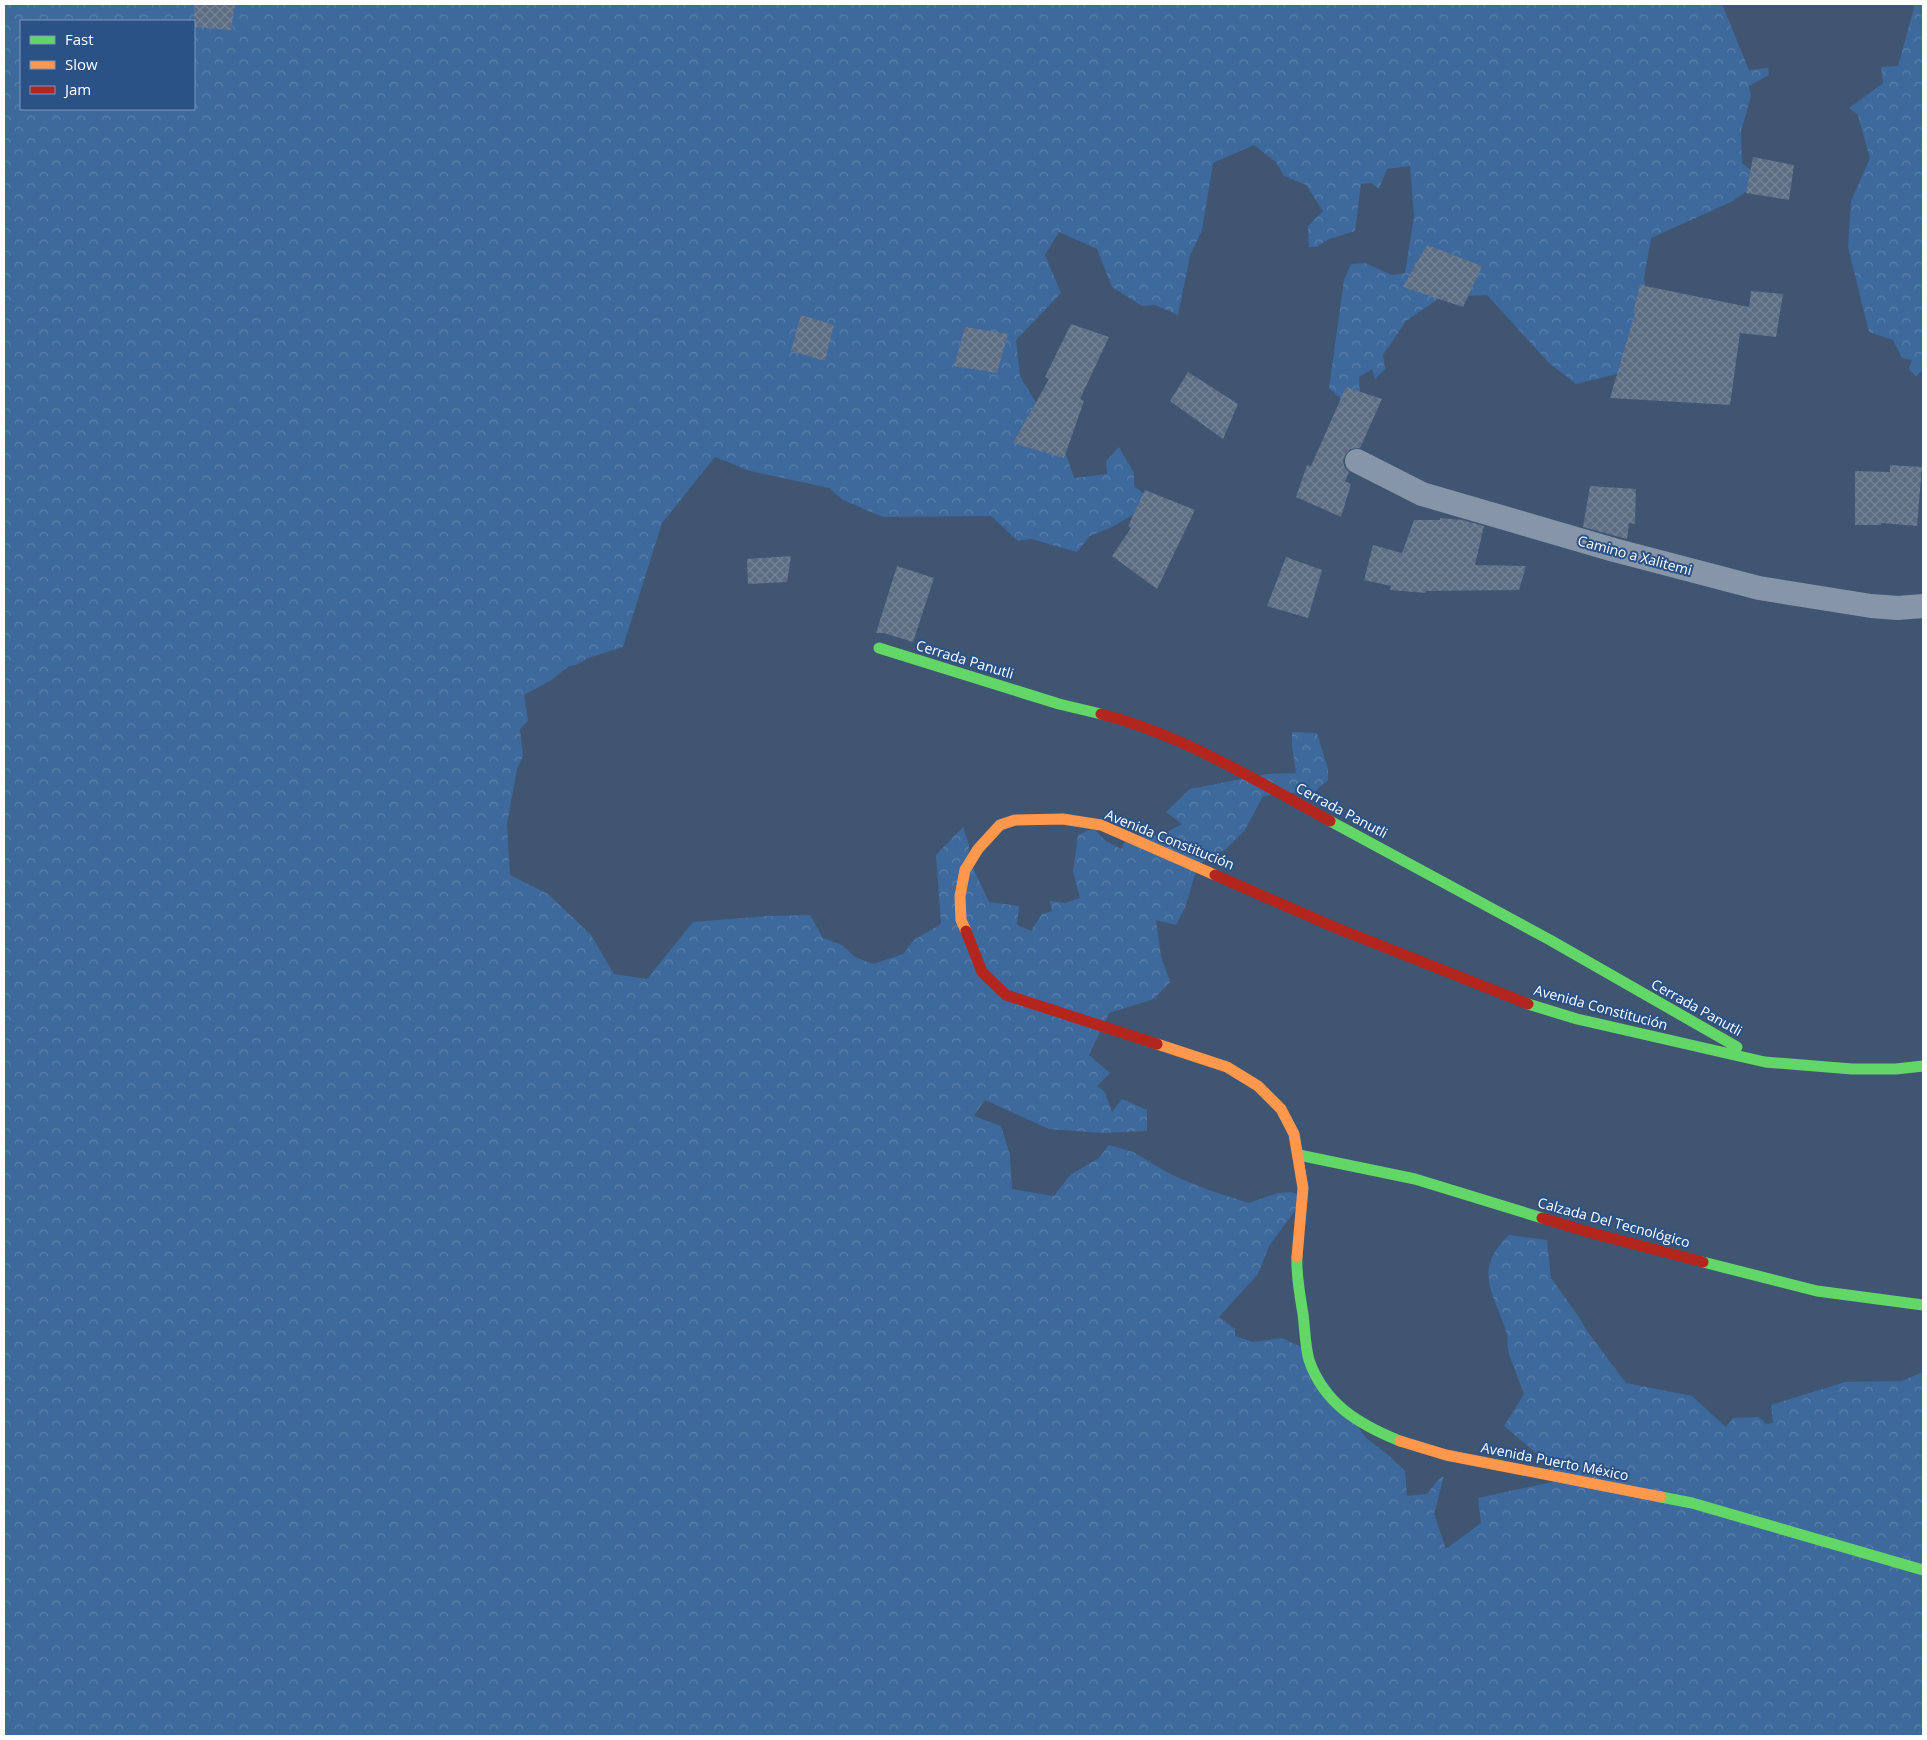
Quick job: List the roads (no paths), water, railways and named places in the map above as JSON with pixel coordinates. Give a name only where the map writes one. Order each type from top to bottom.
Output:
[{"type":"main road","name":"Cerrada Panutli","points":[[879,648],[1059,704],[1116,718],[1176,740],[1210,756],[1550,940],[1765,1062]]},
{"type":"main road","name":"Avenida Constitución","points":[[1297,1261],[1303,1188],[1299,1155],[1294,1134],[1281,1109],[1258,1086],[1227,1067],[1006,995],[982,972],[960,920],[960,896],[965,870],[978,849],[1000,825],[1015,820],[1063,819],[1101,826],[1334,927],[1540,1008],[1577,1019],[1765,1062],[1852,1069],[1896,1069],[1923,1066]]},
{"type":"main road","name":"Calzada Del Tecnológico","points":[[1299,1155],[1415,1179],[1595,1234],[1810,1289],[1854,1298],[1923,1305]]},
{"type":"main road","name":"Avenida Puerto México","points":[[1297,1261],[1309,1359],[1322,1387],[1328,1394],[1346,1413],[1374,1431],[1410,1445],[1446,1455],[1692,1503],[1923,1570]]},
{"type":"street","name":"Camino a Xalitemi","points":[[1357,461],[1422,494],[1604,547],[1760,588],[1872,606],[1898,608],[1923,606]]}]
